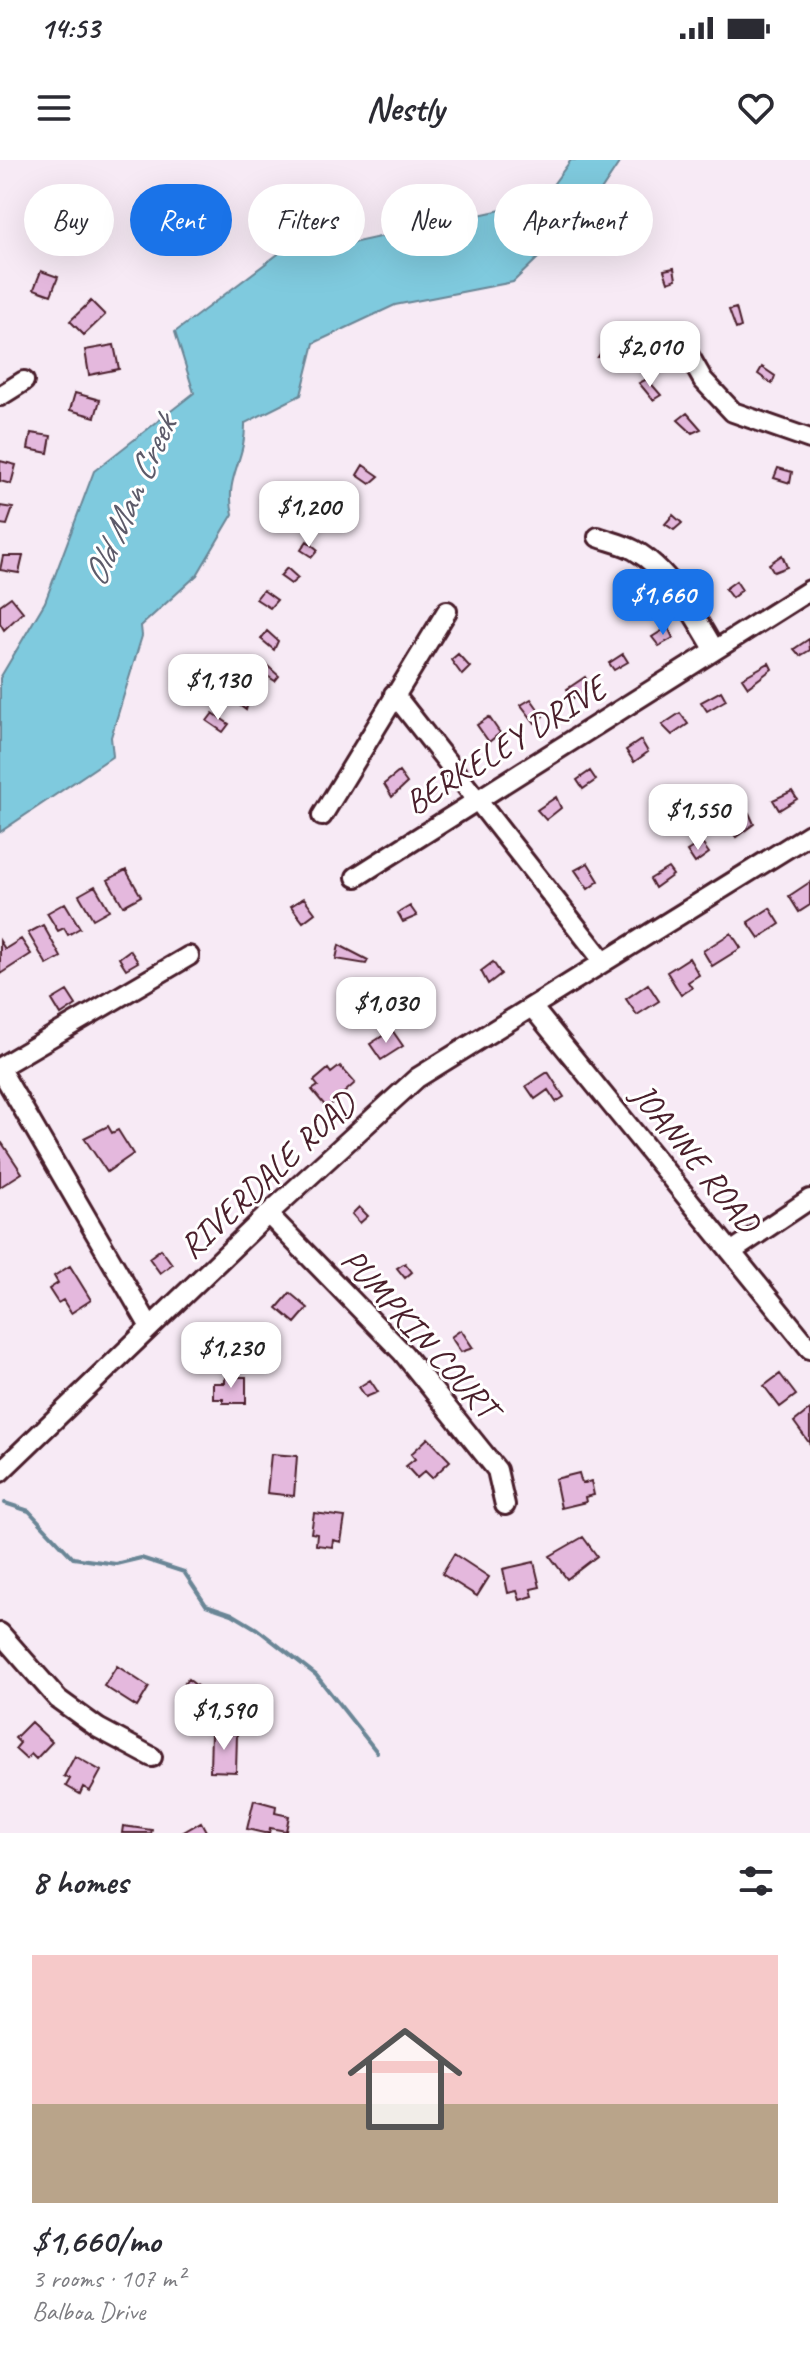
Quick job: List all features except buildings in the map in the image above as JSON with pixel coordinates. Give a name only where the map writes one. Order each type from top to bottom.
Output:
[{"type":"street","points":[[678,336],[703,380],[733,412],[810,439]]},
{"type":"street","points":[[0,396],[24,381]]},
{"type":"street","points":[[598,537],[634,550],[654,566],[689,608],[714,649]]},
{"type":"street","name":"BERKELEY DRIVE","points":[[356,877],[810,590]]},
{"type":"street","points":[[322,816],[447,611]]},
{"type":"street","points":[[394,694],[604,962]]},
{"type":"street","name":"RIVERDALE ROAD","points":[[0,1472],[268,1214],[417,1078],[810,834]]},
{"type":"street","points":[[150,1327],[0,1068],[189,956]]},
{"type":"street","name":"JOANNE ROAD","points":[[532,1007],[810,1349]]},
{"type":"street","points":[[731,1252],[810,1199]]},
{"type":"street","name":"PUMPKIN COURT","points":[[268,1214],[400,1350],[440,1399],[497,1470],[505,1505]]},
{"type":"street","points":[[0,1633],[58,1699],[98,1728],[152,1757]]},
{"type":"water","points":[[571,160],[621,160],[605,184],[553,184]]},
{"type":"water","name":"Old Man Creek","points":[[494,211],[494,256],[540,256],[513,282],[395,305],[314,343],[301,395],[245,423],[231,490],[233,514],[197,575],[141,626],[142,636],[111,737],[113,756],[0,832],[0,678],[45,602],[94,471],[194,393],[175,332],[276,256],[365,256],[365,240],[381,237],[381,256],[478,256],[478,215]]},
{"type":"waterway","points":[[5,1503],[29,1511],[73,1558],[116,1564],[141,1558],[184,1572],[206,1605],[232,1614],[257,1629],[316,1675],[377,1752]]}]
